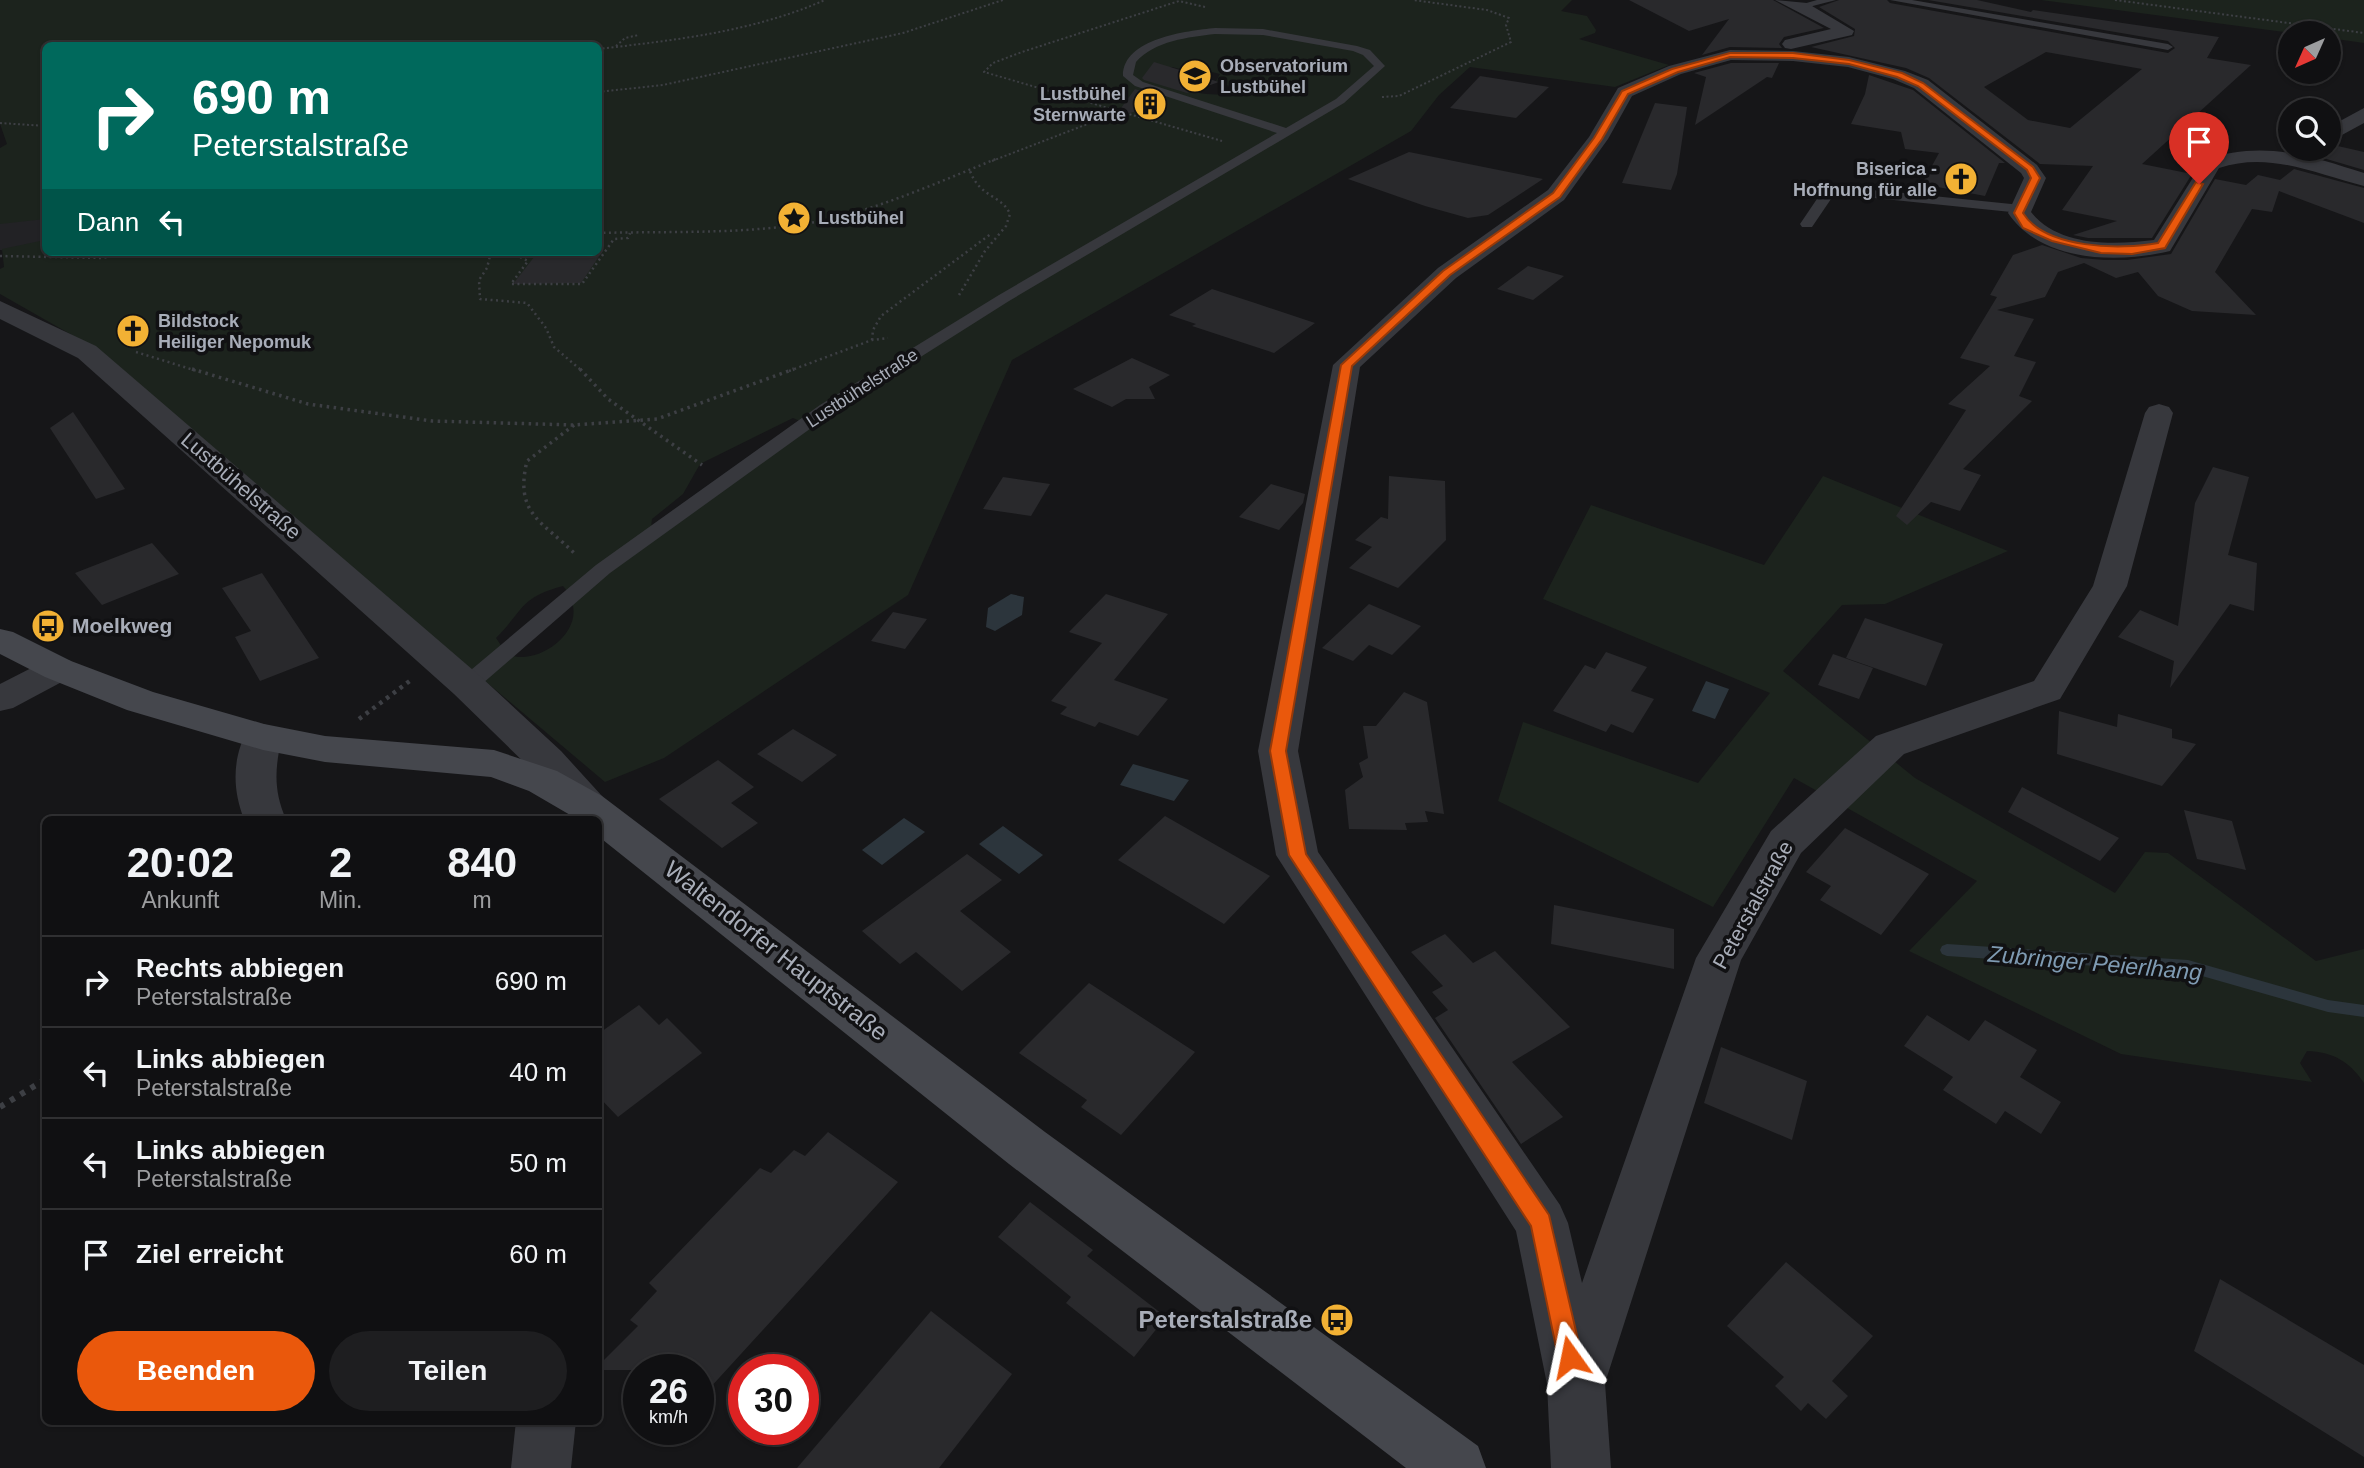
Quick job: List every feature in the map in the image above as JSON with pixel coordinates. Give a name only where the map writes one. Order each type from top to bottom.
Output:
[{"type":"main road","name":"Waltendorfer Hauptstraße","points":[[0,640],[58,669],[140,701],[263,737],[325,749],[494,764],[543,781],[601,816]]},
{"type":"main road","name":"Waltendorfer Hauptstraße","points":[[602,817],[1027,1147],[1456,1468]]},
{"type":"street","points":[[1730,55],[1846,31],[1801,6],[1783,0]]},
{"type":"street","name":"Peterstalstraße","points":[[1581,1468],[1576,1384],[1541,1223],[1297,855],[1278,751],[1347,365],[1447,273],[1556,195],[1598,139],[1625,92],[1675,71],[1730,55],[1793,56],[1849,62],[1899,75],[1921,84],[2030,169],[2035,178],[2021,209]]},
{"type":"street","points":[[2341,128],[2364,114]]},
{"type":"street","points":[[2021,209],[2019,213],[2026,226],[2077,245],[2101,250],[2132,251],[2162,246],[2211,164],[2222,159],[2247,156],[2278,157]]},
{"type":"street","points":[[2299,161],[2364,180]]},
{"type":"street","name":"Lustbühelstraße","points":[[0,309],[87,352],[467,685],[547,761],[588,806]]},
{"type":"street","name":"Peterstalstraße","points":[[1576,1384],[1719,958],[1786,842],[1890,745],[2047,690],[2110,586],[2160,413]]},
{"type":"street","points":[[0,699],[58,669]]},
{"type":"street","points":[[263,737],[256,764],[255,798],[264,816]]},
{"type":"street","points":[[541,1468],[546,1425]]},
{"type":"lane","points":[[1801,6],[1831,0]]},
{"type":"lane","points":[[1895,0],[2168,47]]},
{"type":"lane","name":"Lustbühelstraße","points":[[467,685],[590,580],[826,409],[993,305],[1286,132],[1343,98],[1380,66],[1364,51],[1300,37],[1239,31],[1194,34],[1155,44],[1130,61],[1128,76],[1139,84],[1286,132]]},
{"type":"lane","points":[[1807,224],[1826,196],[1845,191],[2021,209]]},
{"type":"path","points":[[602,49],[736,29],[784,16],[825,0]]},
{"type":"path","points":[[602,92],[663,85],[903,33],[1003,0]]},
{"type":"path","points":[[1210,9],[1177,0],[1021,52],[993,63],[984,72],[1257,149]]},
{"type":"path","points":[[1343,98],[1399,96],[1510,42],[1506,26],[1509,18],[1487,10],[1413,0]]},
{"type":"path","points":[[2115,0],[2364,33]]},
{"type":"path","points":[[612,48],[625,38],[639,35]]},
{"type":"path","points":[[602,233],[738,230],[790,226],[829,219],[897,198],[1122,111]]},
{"type":"path","points":[[0,124],[42,126]]},
{"type":"path","points":[[956,300],[985,251],[1006,226],[1010,214],[1006,205],[984,196],[970,171]]},
{"type":"path","points":[[602,256],[614,239],[628,238],[630,233]]},
{"type":"path","points":[[872,340],[873,331],[881,316],[992,233]]},
{"type":"path","points":[[0,256],[114,256]]},
{"type":"path","points":[[490,256],[487,268],[479,280],[480,299],[527,303],[546,328],[554,347],[584,372],[608,399],[700,464],[732,477]]},
{"type":"path","points":[[520,257],[528,261],[511,284],[582,284],[602,256]]},
{"type":"path","points":[[130,350],[308,404],[432,421],[575,425],[657,419],[872,340],[895,337]]},
{"type":"path","points":[[575,425],[527,461],[522,491],[539,523],[550,529],[575,553],[590,580]]},
{"type":"path","points":[[363,715],[438,660]]},
{"type":"path","points":[[0,1107],[42,1081]]},
{"type":"shaded area","points":[[0,0],[1572,0],[1561,11],[1587,16],[1596,30],[1595,33],[1579,39],[1669,65],[1615,87],[1470,67],[1439,95],[1411,131],[1012,360],[908,595],[664,758],[605,782],[248,481],[100,351],[0,294],[0,269],[4,267],[2,249],[42,241],[42,256],[602,256],[602,42],[42,42],[42,219],[0,224],[0,148],[7,144],[0,124]],"holes":[[[1172,67],[1220,74],[1216,81],[1232,87],[1228,94],[1204,94],[1178,85],[1149,69]],[[793,418],[800,421],[651,527],[652,519],[683,494],[700,464]],[[563,586],[572,602],[573,617],[568,631],[557,643],[530,656],[517,657],[506,652],[496,638],[530,600]]]},
{"type":"shaded area","points":[[2041,0],[2364,0],[2364,43],[2342,40],[2342,21],[2278,21],[2278,31]]},
{"type":"shaded area","points":[[0,179],[42,183],[42,253],[0,250]]},
{"type":"shaded area","points":[[1823,476],[2008,551],[1885,604],[1842,605],[1783,671],[1915,778],[2115,893],[2145,852],[2168,853],[2316,961],[2364,949],[2364,1083],[2340,1059],[2316,1052],[2307,1051],[2300,1063],[2312,1082],[2121,1054],[1909,951],[1977,881],[1794,778],[1713,907],[1498,801],[1523,722],[1698,783],[1770,693],[1543,599],[1591,505],[1764,565]]},
{"type":"shaded area","points":[[1011,594],[1024,597],[1022,615],[995,631],[986,627],[988,608]]},
{"type":"shaded area","points":[[1706,681],[1729,689],[1715,719],[1692,711]]},
{"type":"shaded area","points":[[1133,764],[1189,780],[1174,801],[1120,785]]},
{"type":"shaded area","points":[[904,818],[925,832],[882,865],[862,850]]},
{"type":"shaded area","points":[[1003,826],[1043,855],[1019,874],[979,844]]},
{"type":"building","points":[[1629,0],[1773,0],[1824,28],[1784,37],[1779,44],[1782,48],[1730,47],[1702,55],[1729,19],[1689,31]]},
{"type":"building","points":[[1839,0],[1887,0],[1890,3],[2168,53],[2175,48],[2168,41],[1928,0],[1977,0],[2031,12],[2033,10],[2219,37],[2207,58],[2251,65],[2142,164],[2192,174],[2152,238],[2088,238],[2073,235],[2117,221],[2062,210],[2093,166],[2040,164],[1929,78],[1906,68],[1811,47],[1854,36],[1855,29],[1819,7]],"holes":[[[2046,52],[2142,69],[2070,128],[2028,120],[1984,87]]]},
{"type":"building","points":[[1154,62],[1219,82],[1187,93],[1144,80],[1142,78]]},
{"type":"building","points":[[1731,63],[1779,63],[1772,78],[1767,77],[1695,125],[1706,77],[1694,73]]},
{"type":"building","points":[[1869,75],[1913,90],[2005,163],[1999,163],[1985,196],[1922,184],[1939,153],[1905,149],[1901,132],[1851,124],[1865,94]]},
{"type":"building","points":[[1480,76],[1549,87],[1516,118],[1450,108]]},
{"type":"building","points":[[1135,89],[1168,100],[1113,119]]},
{"type":"building","points":[[1655,103],[1687,107],[1677,174],[1671,190],[1622,183]]},
{"type":"building","points":[[2341,147],[2364,152],[2364,170],[2333,161],[2341,161]]},
{"type":"building","points":[[1409,152],[1543,179],[1488,215],[1468,218],[1348,179]]},
{"type":"building","points":[[2294,169],[2364,188],[2364,223],[2279,191],[2272,212],[2252,209],[2215,272],[2256,315],[2192,311],[2158,296],[2138,272],[2116,278],[2084,263],[2058,272],[2045,297],[1997,310],[2034,319],[2014,356],[2036,362],[2019,396],[2032,401],[1963,469],[1981,475],[1960,511],[1931,502],[1907,525],[1896,516],[1966,410],[1948,404],[1990,366],[1960,358],[1997,297],[1990,295],[2013,255],[2042,245],[2081,258],[2104,260],[2171,254],[2215,179],[2246,185],[2258,175],[2280,180]]},
{"type":"building","points":[[535,256],[599,256],[581,283],[513,284]]},
{"type":"building","points":[[1528,266],[1564,276],[1533,300],[1497,289]]},
{"type":"building","points":[[1212,289],[1315,323],[1274,353],[1192,326],[1196,324],[1169,315]]},
{"type":"building","points":[[1132,358],[1170,375],[1149,387],[1155,399],[1126,399],[1112,407],[1073,389]]},
{"type":"building","points":[[73,412],[125,489],[96,499],[50,428]]},
{"type":"building","points":[[2213,467],[2249,477],[2228,555],[2257,563],[2254,611],[2230,604],[2170,688],[2174,661],[2118,637],[2140,610],[2178,626],[2195,503]]},
{"type":"building","points":[[1389,476],[1445,481],[1446,540],[1398,588],[1349,568],[1372,547],[1355,540],[1381,517],[1388,519]]},
{"type":"building","points":[[1003,477],[1050,484],[1031,516],[983,509]]},
{"type":"building","points":[[1271,484],[1305,494],[1303,503],[1279,530],[1239,517]]},
{"type":"building","points":[[152,543],[179,574],[102,605],[75,573]]},
{"type":"building","points":[[262,573],[319,658],[260,681],[235,637],[251,631],[222,588]]},
{"type":"building","points":[[1106,594],[1168,614],[1114,680],[1168,699],[1138,736],[1099,722],[1095,727],[1060,714],[1067,707],[1051,701],[1102,643],[1069,632]]},
{"type":"building","points":[[1369,604],[1421,626],[1392,655],[1369,645],[1353,661],[1322,648]]},
{"type":"building","points":[[893,612],[927,619],[905,649],[871,641]]},
{"type":"building","points":[[1865,618],[1943,644],[1926,686],[1846,658]]},
{"type":"building","points":[[1606,652],[1647,667],[1631,691],[1654,699],[1633,733],[1611,724],[1606,732],[1553,711],[1585,665],[1595,669]]},
{"type":"building","points":[[1833,654],[1873,668],[1859,699],[1818,685]]},
{"type":"building","points":[[1404,692],[1427,702],[1444,814],[1425,811],[1428,822],[1405,823],[1407,830],[1349,829],[1345,790],[1363,777],[1359,763],[1368,758],[1363,726],[1376,726]]},
{"type":"building","points":[[2059,711],[2117,727],[2118,714],[2172,729],[2172,738],[2196,744],[2162,786],[2057,754]]},
{"type":"building","points":[[793,729],[837,755],[802,782],[757,754]]},
{"type":"building","points":[[718,760],[754,787],[731,803],[758,823],[722,848],[659,799]]},
{"type":"building","points":[[2022,787],[2119,838],[2100,861],[2008,812]]},
{"type":"building","points":[[2184,810],[2232,821],[2246,870],[2197,859]]},
{"type":"building","points":[[1165,816],[1270,876],[1224,924],[1118,860]]},
{"type":"building","points":[[1845,828],[1929,874],[1881,935],[1820,900],[1831,886],[1806,872]]},
{"type":"building","points":[[967,854],[1002,880],[960,911],[1011,952],[962,991],[916,952],[900,964],[862,931]]},
{"type":"building","points":[[1554,905],[1674,929],[1674,969],[1551,944]]},
{"type":"building","points":[[1445,934],[1473,963],[1495,951],[1570,1027],[1512,1062],[1563,1117],[1521,1144],[1435,1018],[1448,1010],[1432,992],[1443,986],[1411,952]]},
{"type":"building","points":[[1089,983],[1195,1052],[1121,1135],[1081,1107],[1087,1100],[1019,1053]]},
{"type":"building","points":[[639,1005],[659,1025],[667,1018],[702,1053],[618,1117],[602,1100],[602,1031]]},
{"type":"building","points":[[1927,1015],[1969,1041],[1985,1020],[2037,1050],[2020,1077],[2061,1102],[2041,1134],[2005,1111],[1996,1124],[1943,1090],[1953,1077],[1904,1046]]},
{"type":"building","points":[[1721,1047],[1807,1081],[1792,1140],[1704,1103]]},
{"type":"building","points":[[828,1132],[898,1182],[741,1354],[728,1354],[728,1368],[714,1383],[714,1354],[623,1354],[623,1370],[602,1370],[602,1362],[638,1326],[630,1320],[657,1291],[649,1283],[760,1168],[771,1173],[794,1150],[805,1156]]},
{"type":"building","points":[[1030,1202],[1093,1250],[1087,1256],[1166,1317],[1134,1357],[1066,1303],[1071,1297],[998,1237]]},
{"type":"building","points":[[1786,1262],[1873,1336],[1832,1381],[1848,1396],[1826,1419],[1808,1403],[1801,1411],[1775,1386],[1784,1377],[1727,1326]]},
{"type":"building","points":[[2220,1279],[2364,1365],[2364,1457],[2194,1351]]},
{"type":"building","points":[[931,1311],[1012,1374],[939,1468],[797,1468]]},
{"type":"waterway","name":"Zubringer Peierlhang","points":[[1947,950],[2188,966],[2328,1006],[2364,1011]]},
{"type":"place","name":"Observatorium Lustbühel","points":[[1195,76]]},
{"type":"place","name":"Lustbühel Sternwarte","points":[[1150,104]]},
{"type":"place","name":"Biserica - Hoffnung für alle","points":[[1961,179]]},
{"type":"place","name":"Lustbühel","points":[[794,218]]},
{"type":"place","name":"Bildstock Heiliger Nepomuk","points":[[133,331]]},
{"type":"place","name":"Moelkweg","points":[[48,626]]},
{"type":"place","name":"Peterstalstraße","points":[[1337,1320]]},
{"type":"route","points":[[1570,1357],[1541,1223],[1297,855],[1278,751],[1347,365],[1447,273],[1556,195],[1598,139],[1625,92],[1675,71],[1730,55],[1823,58],[1868,66],[1921,84],[2030,169],[2035,178],[2019,213],[2026,226],[2055,239],[2101,250],[2132,251],[2162,246],[2199,184]]}]
